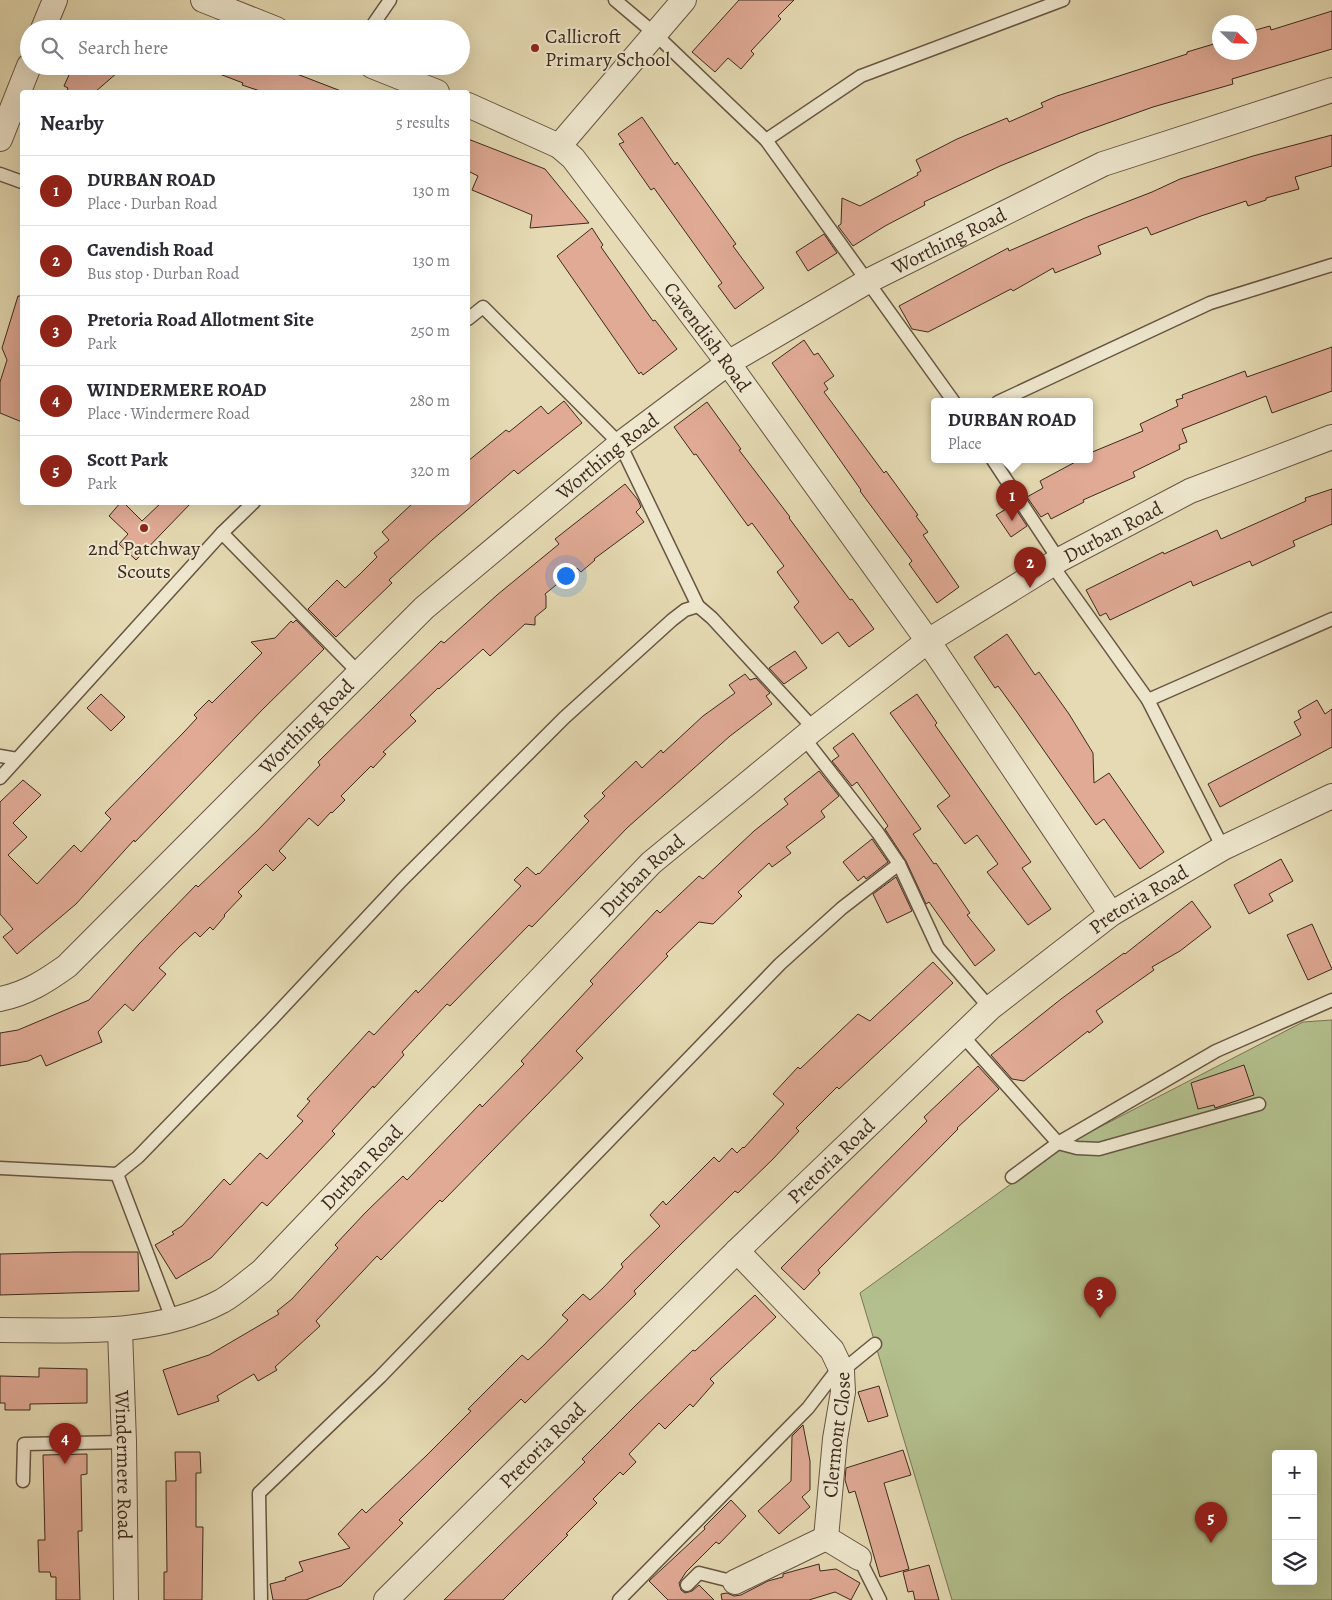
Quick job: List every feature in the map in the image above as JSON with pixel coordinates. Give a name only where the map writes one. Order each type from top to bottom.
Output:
[{"type":"street","points":[[47,20],[55,0]]},
{"type":"street","points":[[203,0],[253,20]]},
{"type":"street","points":[[559,146],[684,0]]},
{"type":"street","points":[[0,139],[25,75]]},
{"type":"street","points":[[388,75],[409,87],[426,90]]},
{"type":"street","name":"Worthing Road","points":[[0,999],[16,996],[41,984],[68,966],[424,608],[620,444],[728,363],[868,281],[1103,164],[1332,90]]},
{"type":"street","name":"Cavendish Road","points":[[470,106],[559,146],[573,158],[728,363],[928,642],[1111,914]]},
{"type":"street","name":"Durban Road","points":[[0,1330],[120,1330],[173,1321],[223,1300],[262,1271],[651,863],[809,733],[928,642],[1056,562],[1190,491],[1332,437]]},
{"type":"street","name":"Pretoria Road","points":[[386,1600],[737,1251],[990,1008],[1111,914],[1223,848],[1332,796]]},
{"type":"street","name":"Clermont Close","points":[[737,1251],[832,1350],[841,1369],[843,1392],[835,1438],[826,1538]]},
{"type":"street","name":"Windermere Road","points":[[120,1330],[124,1442],[126,1600]]},
{"type":"street","points":[[735,1582],[826,1538],[860,1558]]},
{"type":"lane","points":[[376,20],[390,0]]},
{"type":"lane","points":[[616,0],[654,33],[766,140],[951,398]]},
{"type":"lane","points":[[766,140],[861,76],[1063,0]]},
{"type":"lane","points":[[0,174],[20,181]]},
{"type":"lane","points":[[1007,398],[1210,303],[1332,265]]},
{"type":"lane","points":[[470,317],[483,307],[620,444],[698,606],[712,618],[809,733],[899,864],[938,948],[990,1008]]},
{"type":"lane","points":[[995,463],[1056,562],[1148,700],[1223,848]]},
{"type":"lane","points":[[0,778],[222,533],[251,505]]},
{"type":"lane","points":[[222,533],[360,674]]},
{"type":"lane","points":[[0,1168],[116,1174],[138,1157],[272,1020],[401,881],[564,718],[672,620],[685,610],[698,606]]},
{"type":"lane","points":[[1148,700],[1332,619]]},
{"type":"lane","points":[[0,756],[17,759]]},
{"type":"lane","points":[[261,1600],[260,1493],[380,1378],[780,964],[842,908],[899,864]]},
{"type":"lane","points":[[1012,1178],[1058,1143],[1216,1051],[1332,1000]]},
{"type":"lane","points":[[962,1035],[1058,1143],[1077,1148],[1099,1149],[1258,1104]]},
{"type":"lane","points":[[116,1174],[173,1321]]},
{"type":"lane","points":[[619,1600],[808,1408],[841,1369],[875,1344]]},
{"type":"lane","points":[[23,1481],[24,1444],[124,1442]]},
{"type":"lane","points":[[860,1558],[880,1600]]},
{"type":"lane","points":[[687,1585],[699,1573],[735,1582]]},
{"type":"green space","points":[[1332,1020],[1332,1600],[952,1600],[860,1293],[1065,1145],[1303,1022]]},
{"type":"building","points":[[739,0],[794,0],[778,16],[781,19],[751,51],[754,54],[741,69],[728,58],[715,72],[692,52]]},
{"type":"building","points":[[1332,11],[1332,49],[1232,79],[1233,84],[1153,107],[1080,133],[1000,166],[924,202],[925,205],[885,226],[853,246],[838,226],[841,224],[842,198],[860,206],[918,175],[917,173],[921,171],[916,160],[957,139],[1007,118],[1009,122],[1043,107],[1041,103],[1057,96],[1212,44],[1212,60],[1257,60],[1257,30],[1270,26],[1271,30]]},
{"type":"building","points":[[69,75],[115,75],[97,90],[67,90],[68,88],[64,86]]},
{"type":"building","points":[[222,75],[299,75],[338,90],[257,90],[242,85],[243,83]]},
{"type":"building","points":[[642,117],[675,165],[677,162],[736,244],[733,246],[764,288],[735,309],[718,286],[722,283],[654,188],[651,190],[619,144],[624,142],[618,134]]},
{"type":"building","points":[[1332,135],[1332,166],[1295,177],[1299,189],[1266,198],[1266,200],[1248,206],[1246,201],[1151,235],[1147,227],[1098,246],[1101,254],[1055,273],[1053,268],[1013,291],[1011,289],[928,332],[912,329],[899,306],[1008,248],[1009,251],[1180,179],[1253,156]]},
{"type":"building","points":[[470,140],[545,169],[589,223],[530,228],[532,215],[472,190],[478,176],[470,172]]},
{"type":"building","points":[[592,228],[603,245],[601,247],[653,321],[655,320],[677,349],[643,375],[641,372],[639,374],[557,256]]},
{"type":"building","points":[[824,234],[837,253],[808,271],[796,252]]},
{"type":"building","points":[[18,296],[20,296],[20,421],[0,413],[0,382],[7,360],[2,348]]},
{"type":"building","points":[[804,340],[814,355],[818,353],[834,376],[824,383],[828,389],[824,392],[884,473],[886,471],[918,515],[916,516],[928,532],[923,535],[959,587],[937,603],[909,564],[912,561],[860,491],[772,363]]},
{"type":"building","points":[[1332,347],[1332,391],[1272,413],[1266,396],[1182,429],[1187,442],[1179,445],[1180,449],[1133,472],[1135,477],[1083,500],[1084,502],[1051,519],[1048,513],[1041,517],[1027,497],[1043,488],[1040,481],[1073,463],[1093,463],[1093,452],[1143,431],[1140,424],[1178,406],[1176,400],[1183,398],[1182,395],[1245,371],[1247,377]]},
{"type":"building","points":[[564,401],[582,423],[518,474],[514,470],[432,540],[389,580],[392,583],[336,637],[308,609],[337,580],[345,588],[377,557],[374,553],[389,540],[382,532],[411,505],[470,505],[470,459],[506,430],[509,432],[541,406],[548,414]]},
{"type":"building","points":[[707,402],[741,449],[739,450],[789,518],[874,629],[849,647],[838,632],[822,644],[794,607],[799,602],[777,572],[784,566],[752,523],[748,526],[674,427]]},
{"type":"building","points":[[625,484],[638,500],[641,507],[636,512],[644,522],[594,559],[581,572],[577,568],[545,594],[546,608],[535,617],[535,625],[525,624],[490,656],[483,649],[438,688],[410,715],[416,721],[383,752],[386,754],[373,768],[371,766],[341,796],[345,800],[318,826],[309,818],[279,851],[286,858],[273,871],[266,864],[238,892],[242,896],[213,930],[210,927],[200,937],[195,932],[159,968],[166,974],[133,1011],[125,1004],[98,1032],[102,1042],[46,1066],[41,1055],[28,1061],[0,1066],[0,1033],[18,1030],[89,1000],[139,944],[196,885],[198,887],[258,830],[320,765],[318,762],[441,641],[444,643],[497,595],[559,544],[555,539]]},
{"type":"building","points":[[1332,489],[1332,524],[1293,541],[1295,546],[1252,566],[1250,561],[1193,586],[1191,581],[1110,620],[1106,613],[1100,616],[1086,590],[1163,552],[1164,554],[1217,530],[1221,539],[1306,501],[1305,498]]},
{"type":"building","name":"2nd Patchway Scouts","points":[[118,505],[126,505],[142,521],[159,505],[189,505],[136,560],[119,544],[128,534],[109,516]]},
{"type":"building","points":[[1013,505],[1027,526],[1011,537],[996,515]]},
{"type":"building","points":[[296,620],[324,649],[262,710],[135,842],[134,840],[76,904],[17,954],[3,937],[13,929],[0,914],[0,802],[23,780],[41,795],[13,823],[27,837],[8,855],[37,884],[74,845],[81,852],[111,819],[105,813],[197,718],[194,715],[209,700],[212,703],[262,653],[251,642],[275,638],[291,621],[293,623]]},
{"type":"building","points":[[1007,634],[1035,675],[1039,672],[1069,714],[1093,753],[1094,783],[1109,773],[1164,852],[1140,869],[1104,819],[1096,825],[1017,712],[998,686],[995,688],[974,657]]},
{"type":"building","points":[[795,651],[807,668],[784,684],[769,668]]},
{"type":"building","points":[[745,674],[750,680],[756,678],[770,693],[766,696],[772,704],[730,736],[627,828],[532,927],[529,925],[450,1006],[447,1004],[402,1052],[404,1055],[332,1131],[335,1134],[267,1206],[262,1202],[211,1258],[176,1279],[155,1245],[174,1234],[172,1232],[182,1226],[224,1179],[230,1185],[260,1153],[267,1159],[303,1121],[297,1116],[310,1101],[307,1099],[369,1031],[374,1035],[416,990],[418,993],[521,886],[514,880],[527,867],[536,875],[539,874],[589,821],[584,816],[605,796],[602,793],[636,761],[642,768],[661,750],[663,753],[703,716],[735,693],[729,685]]},
{"type":"building","points":[[101,694],[125,717],[111,731],[87,708]]},
{"type":"building","points":[[917,694],[937,723],[935,725],[1031,862],[1022,868],[1051,909],[1028,925],[987,872],[998,864],[977,835],[965,844],[937,806],[950,796],[890,713]]},
{"type":"building","points":[[1317,700],[1325,714],[1332,709],[1332,747],[1220,807],[1208,784],[1301,735],[1294,722],[1301,718],[1298,711]]},
{"type":"building","points":[[853,733],[921,829],[913,834],[934,864],[936,863],[970,913],[967,915],[995,950],[975,966],[929,902],[926,904],[906,861],[885,829],[888,826],[857,782],[852,786],[832,761],[839,756],[833,748]]},
{"type":"building","points":[[819,771],[839,796],[821,811],[825,817],[786,847],[791,853],[772,867],[769,863],[738,892],[742,896],[713,924],[699,922],[666,954],[668,956],[576,1051],[583,1058],[442,1202],[440,1200],[381,1260],[377,1256],[316,1321],[320,1326],[275,1367],[277,1370],[258,1381],[254,1374],[217,1396],[219,1401],[178,1415],[163,1370],[209,1355],[279,1314],[277,1311],[292,1299],[338,1248],[335,1245],[365,1213],[403,1176],[407,1180],[480,1104],[482,1107],[524,1064],[521,1061],[593,984],[590,981],[657,910],[660,913],[699,876],[703,879],[754,831],[788,804],[784,799]]},
{"type":"building","points":[[872,839],[888,862],[866,879],[864,876],[858,881],[843,862]]},
{"type":"building","points":[[1281,859],[1293,881],[1269,894],[1273,901],[1249,914],[1234,885]]},
{"type":"building","points":[[896,877],[912,911],[887,923],[873,894]]},
{"type":"building","points":[[1192,901],[1211,927],[1180,951],[1152,967],[1154,970],[1096,1011],[1103,1022],[1089,1033],[1088,1031],[1024,1081],[1012,1079],[991,1055],[1061,999],[1125,954]]},
{"type":"building","points":[[1312,924],[1332,969],[1308,980],[1287,935]]},
{"type":"building","points":[[933,962],[953,983],[839,1089],[837,1087],[796,1128],[799,1131],[773,1159],[738,1193],[735,1191],[634,1291],[636,1294],[525,1403],[521,1399],[399,1520],[403,1523],[341,1586],[306,1600],[273,1600],[270,1584],[286,1580],[285,1578],[303,1571],[299,1562],[350,1548],[338,1534],[362,1509],[366,1513],[426,1456],[471,1411],[468,1409],[522,1355],[528,1360],[544,1345],[568,1320],[562,1315],[583,1294],[590,1300],[603,1288],[623,1267],[621,1264],[660,1226],[650,1215],[663,1201],[666,1205],[714,1157],[719,1162],[732,1148],[737,1153],[744,1148],[784,1104],[773,1094],[798,1067],[800,1069],[858,1014],[870,1021]]},
{"type":"building","points":[[1244,1065],[1254,1095],[1215,1108],[1214,1105],[1198,1109],[1191,1083]]},
{"type":"building","points":[[978,1066],[999,1089],[957,1128],[818,1270],[820,1273],[804,1290],[781,1268],[927,1121],[924,1117]]},
{"type":"building","points":[[138,1252],[139,1291],[0,1295],[0,1254]]},
{"type":"building","points":[[755,1295],[776,1317],[710,1379],[714,1383],[693,1407],[690,1404],[665,1429],[659,1423],[629,1454],[636,1462],[623,1475],[620,1472],[593,1499],[597,1503],[503,1600],[444,1600],[585,1462],[582,1459],[635,1406],[693,1350],[695,1351]]},
{"type":"building","points":[[39,1368],[87,1369],[87,1403],[30,1404],[30,1410],[5,1410],[5,1403],[0,1403],[0,1376],[39,1377]]},
{"type":"building","points":[[879,1386],[888,1416],[868,1422],[858,1392]]},
{"type":"building","points":[[803,1425],[810,1461],[810,1490],[802,1497],[810,1507],[779,1534],[758,1511],[791,1481],[792,1436]]},
{"type":"building","points":[[903,1450],[911,1475],[884,1483],[909,1569],[880,1577],[855,1491],[849,1493],[845,1480],[846,1468]]},
{"type":"building","points":[[175,1452],[200,1452],[201,1473],[196,1473],[196,1527],[203,1527],[202,1600],[164,1600],[164,1572],[167,1572],[166,1481],[176,1481]]},
{"type":"building","points":[[87,1454],[87,1474],[81,1475],[82,1531],[78,1531],[80,1600],[56,1600],[56,1577],[51,1577],[50,1572],[39,1572],[38,1540],[45,1540],[43,1455]]},
{"type":"building","points":[[731,1500],[746,1516],[719,1544],[716,1542],[686,1572],[679,1583],[681,1590],[685,1593],[692,1591],[699,1585],[714,1600],[668,1600],[649,1581],[705,1529],[704,1527]]},
{"type":"building","points":[[819,1564],[820,1571],[836,1569],[860,1583],[851,1600],[835,1592],[809,1600],[722,1600],[721,1594],[741,1595],[768,1581],[783,1577],[783,1574]]},
{"type":"building","points":[[929,1565],[939,1600],[915,1600],[913,1591],[908,1592],[903,1572]]},
{"type":"place","name":"Callicroft Primary School","points":[[535,48]]},
{"type":"place","name":"DURBAN ROAD","points":[[1012,521]]},
{"type":"place","name":"2nd Patchway Scouts","points":[[144,528]]},
{"type":"place","name":"Cavendish Road","points":[[1030,588]]},
{"type":"place","name":"Pretoria Road Allotment Site","points":[[1100,1318]]},
{"type":"place","name":"WINDERMERE ROAD","points":[[65,1464]]},
{"type":"place","name":"Scott Park","points":[[1211,1543]]}]
